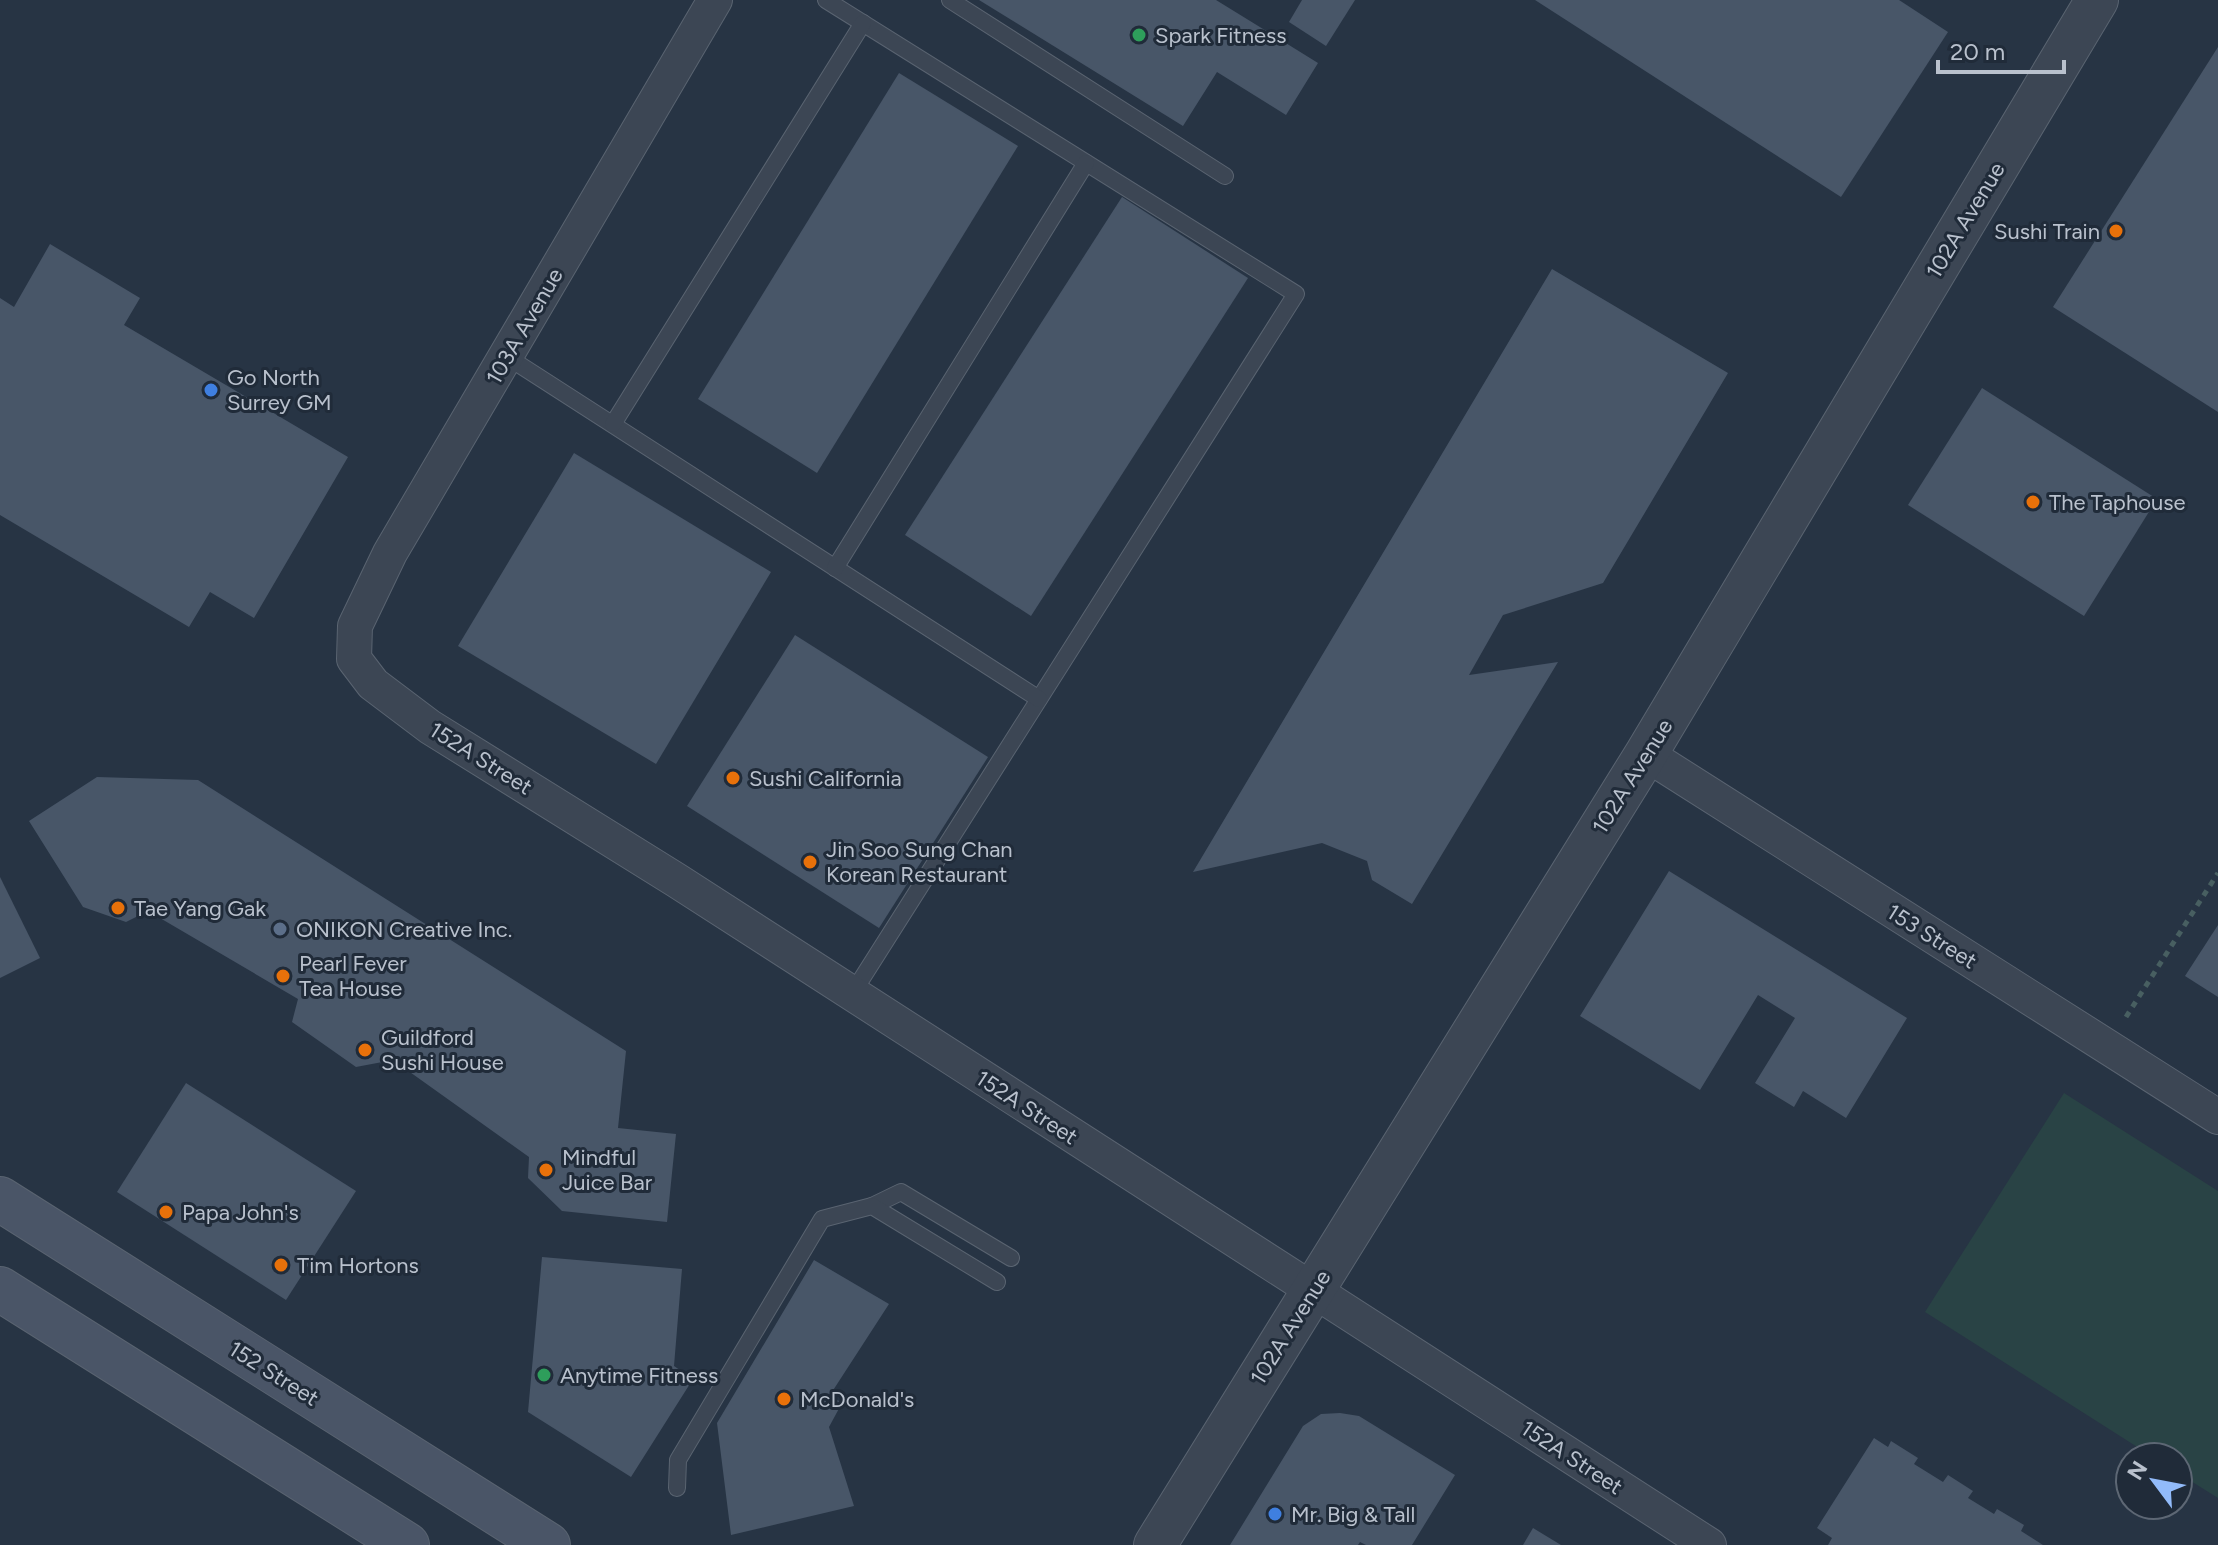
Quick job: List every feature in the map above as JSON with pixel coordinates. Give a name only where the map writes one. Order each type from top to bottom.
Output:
[{"type":"main road","name":"152 Street","points":[[0,1199],[548,1545]]},
{"type":"main road","points":[[0,1289],[407,1545]]},
{"type":"street","name":"103A Avenue","points":[[354,659],[355,626],[390,553],[715,0]]},
{"type":"street","name":"102A Avenue","points":[[1155,1545],[1646,754],[2097,0]]},
{"type":"street","name":"152A Street","points":[[354,659],[373,684],[430,727],[852,994],[1709,1545]]},
{"type":"street","name":"153 Street","points":[[1646,754],[2218,1117]]},
{"type":"lane","points":[[826,0],[1296,294],[852,994]]},
{"type":"lane","points":[[950,0],[1225,176]]},
{"type":"lane","points":[[613,424],[863,23]]},
{"type":"lane","points":[[835,568],[1086,163]]},
{"type":"lane","points":[[506,356],[1039,699]]},
{"type":"lane","points":[[677,1488],[678,1460],[822,1219],[872,1206],[901,1192],[1011,1258]]},
{"type":"lane","points":[[872,1206],[997,1282]]},
{"type":"path","points":[[2125,1018],[2218,873]]},
{"type":"green space","points":[[2064,1093],[2218,1191],[2218,1498],[2194,1483],[2194,1441],[2128,1441],[1925,1312]]},
{"type":"building","points":[[979,0],[1216,0],[1318,63],[1286,115],[1217,72],[1183,126]]},
{"type":"building","points":[[1302,0],[1355,0],[1326,46],[1289,22]]},
{"type":"building","points":[[1535,0],[1899,0],[1948,32],[1841,197]]},
{"type":"building","points":[[2218,47],[2218,412],[2053,307]]},
{"type":"building","points":[[899,73],[1018,146],[817,473],[698,399]]},
{"type":"building","points":[[1122,197],[1248,278],[1031,616],[905,535]]},
{"type":"building","points":[[50,244],[140,298],[124,325],[348,457],[254,618],[210,592],[189,627],[0,515],[0,298],[14,307]]},
{"type":"building","points":[[1552,269],[1728,373],[1603,583],[1503,615],[1469,675],[1558,662],[1412,904],[1372,880],[1367,861],[1322,843],[1193,872]]},
{"type":"building","name":"The Taphouse","points":[[1982,388],[2157,499],[2084,616],[1908,505]]},
{"type":"building","points":[[574,453],[771,572],[656,764],[458,646]]},
{"type":"building","points":[[795,635],[988,757],[879,928],[687,806]]},
{"type":"building","points":[[97,777],[198,780],[626,1051],[618,1128],[676,1134],[667,1222],[562,1211],[528,1178],[529,1157],[393,1060],[356,1067],[292,1022],[298,999],[148,911],[126,922],[83,907],[29,821]]},
{"type":"building","points":[[1669,871],[1907,1018],[1846,1118],[1803,1091],[1794,1107],[1755,1083],[1795,1018],[1758,995],[1700,1090],[1580,1016]]},
{"type":"building","points":[[0,877],[40,958],[0,978]]},
{"type":"building","points":[[2218,925],[2218,997],[2185,976]]},
{"type":"building","points":[[186,1083],[356,1191],[286,1300],[117,1192]]},
{"type":"building","points":[[542,1257],[682,1269],[674,1366],[693,1379],[631,1477],[528,1412]]},
{"type":"building","name":"McDonald's","points":[[814,1260],[889,1304],[830,1395],[842,1403],[829,1427],[854,1506],[731,1535],[717,1423]]},
{"type":"building","points":[[1321,1414],[1359,1416],[1455,1475],[1412,1545],[1366,1545],[1360,1542],[1358,1545],[1230,1545],[1303,1426]]},
{"type":"building","points":[[1874,1438],[1888,1447],[1891,1441],[1918,1458],[1914,1464],[1943,1482],[1948,1475],[1973,1491],[1968,1498],[1994,1514],[1997,1509],[2024,1525],[2021,1531],[2043,1545],[1828,1545],[1832,1538],[1817,1528]]},
{"type":"building","points":[[1533,1528],[1561,1545],[1523,1545]]},
{"type":"place","name":"Spark Fitness","points":[[1139,35]]},
{"type":"place","name":"Sushi Train","points":[[2116,231]]},
{"type":"place","name":"Go North Surrey GM","points":[[211,390]]},
{"type":"place","name":"The Taphouse","points":[[2033,502]]},
{"type":"place","name":"Sushi California","points":[[733,778]]},
{"type":"place","name":"Jin Soo Sung Chan Korean Restaurant","points":[[810,862]]},
{"type":"place","name":"Tae Yang Gak","points":[[118,908]]},
{"type":"place","name":"ONIKON Creative Inc.","points":[[280,929]]},
{"type":"place","name":"Pearl Fever Tea House","points":[[283,976]]},
{"type":"place","name":"Guildford Sushi House","points":[[365,1050]]},
{"type":"place","name":"Mindful Juice Bar","points":[[546,1170]]},
{"type":"place","name":"Papa John's","points":[[166,1212]]},
{"type":"place","name":"Tim Hortons","points":[[281,1265]]},
{"type":"place","name":"Anytime Fitness","points":[[544,1375]]},
{"type":"place","name":"McDonald's","points":[[784,1399]]},
{"type":"place","name":"Mr. Big & Tall","points":[[1275,1514]]}]
